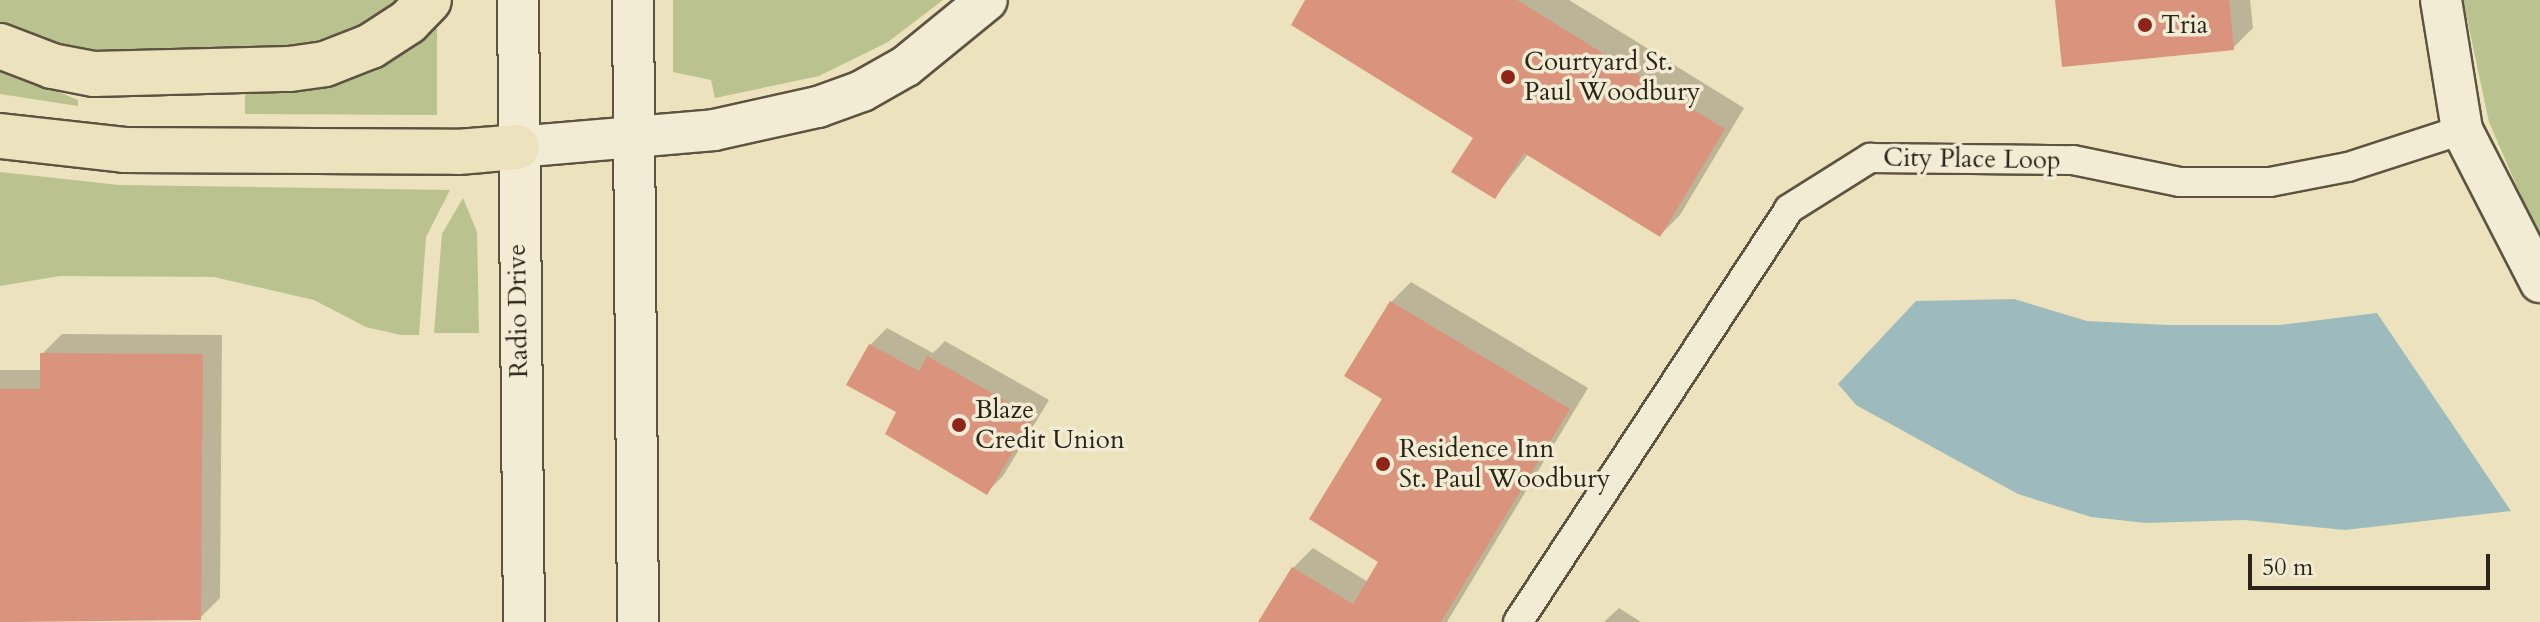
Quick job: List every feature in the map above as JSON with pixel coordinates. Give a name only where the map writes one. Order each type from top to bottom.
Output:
[{"type":"highway","points":[[0,46],[39,62],[94,74],[290,69],[325,64],[371,46],[408,22],[429,0]]},
{"type":"highway","points":[[0,136],[124,150],[458,152],[517,147]]},
{"type":"main road","name":"Radio Drive","points":[[518,0],[517,147],[524,622]]},
{"type":"main road","points":[[633,0],[638,622]]},
{"type":"main road","points":[[517,147],[749,124],[844,99],[906,66],[987,0]]},
{"type":"main road","points":[[2441,0],[2462,130],[2540,282]]},
{"type":"street","name":"City Place Loop","points":[[1518,622],[1789,209],[1870,158],[2073,160],[2180,182],[2270,182],[2348,167],[2462,130]]},
{"type":"green space","points":[[0,0],[400,0],[356,28],[302,45],[122,56],[65,48],[10,28],[0,23]]},
{"type":"green space","points":[[673,0],[943,0],[888,42],[819,76],[715,98],[711,80],[673,72]]},
{"type":"green space","points":[[2463,0],[2540,0],[2540,240],[2489,122]]},
{"type":"green space","points":[[437,19],[437,115],[245,114],[245,89]]},
{"type":"green space","points":[[0,68],[78,100],[78,106],[0,94]]},
{"type":"green space","points":[[0,172],[119,185],[450,190],[426,237],[419,335],[401,335],[366,327],[314,300],[214,277],[60,276],[0,286]]},
{"type":"green space","points":[[463,198],[477,232],[479,333],[434,333],[442,234]]},
{"type":"water","points":[[2014,299],[2087,321],[2167,325],[2279,325],[2377,313],[2511,511],[2345,530],[2244,520],[2146,523],[2091,517],[2018,494],[1856,405],[1838,384],[1916,301]]},
{"type":"building","name":"Courtyard St. Paul Woodbury","points":[[1305,0],[1517,0],[1725,129],[1660,237],[1524,153],[1495,199],[1451,172],[1473,138],[1291,25]]},
{"type":"building","name":"Tria","points":[[2055,0],[2229,0],[2234,50],[2062,67]]},
{"type":"building","name":"Residence Inn St. Paul Woodbury","points":[[1390,301],[1570,409],[1441,622],[1258,622],[1292,567],[1353,604],[1378,562],[1309,519],[1382,399],[1344,376]]},
{"type":"building","name":"Blaze Credit Union","points":[[869,344],[919,371],[927,356],[1034,417],[987,495],[885,434],[896,412],[846,385]]},
{"type":"building","points":[[40,353],[203,354],[201,620],[0,622],[0,389],[40,389]]},
{"type":"place","name":"Tria","points":[[2145,25]]},
{"type":"place","name":"Courtyard St. Paul Woodbury","points":[[1508,77]]},
{"type":"place","name":"Blaze Credit Union","points":[[959,425]]},
{"type":"place","name":"Residence Inn St. Paul Woodbury","points":[[1383,464]]}]
